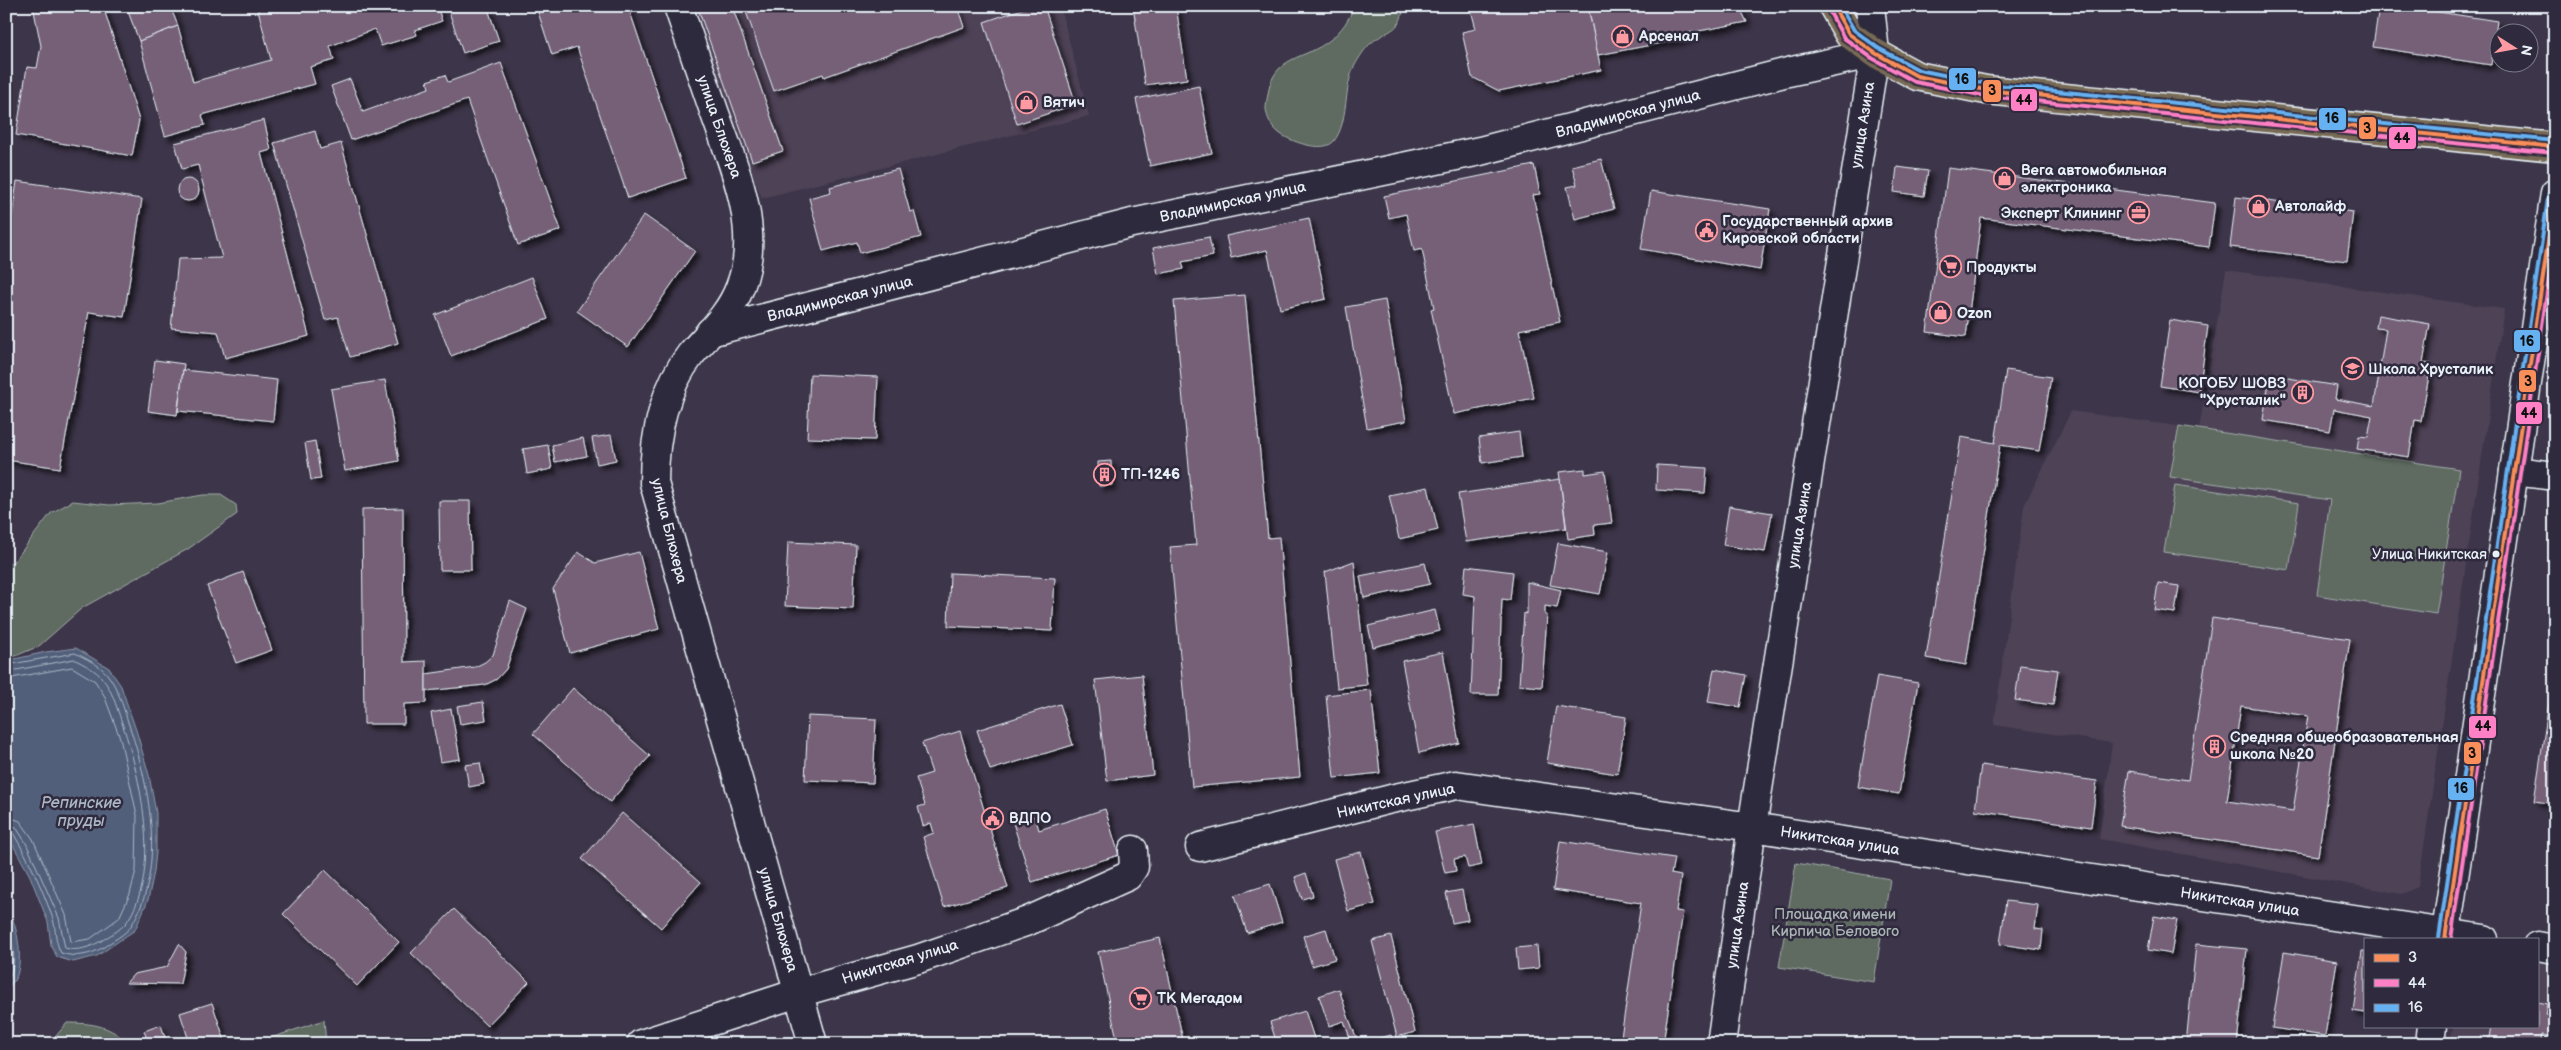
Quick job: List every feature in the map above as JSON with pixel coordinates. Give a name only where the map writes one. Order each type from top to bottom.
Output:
[{"type":"main road","points":[[1833,6],[1849,34],[1875,53],[1917,76],[1986,90],[2555,147]]},
{"type":"street","name":"улица Блюхера","points":[[678,6],[738,182],[748,238],[747,261],[741,286],[730,308],[690,357],[670,392],[659,420],[654,453],[654,483],[813,1044]]},
{"type":"street","name":"улица Азина","points":[[1721,1044],[1752,827],[1875,53],[1870,6]]},
{"type":"street","name":"Владимирская улица","points":[[710,332],[1132,223],[1480,151],[1788,72],[1875,53]]},
{"type":"street","points":[[2446,936],[2555,193]]},
{"type":"street","points":[[2514,471],[2555,476]]},
{"type":"street","name":"Никитская улица","points":[[1200,847],[1391,799],[1456,785],[1752,827],[2446,936],[2471,938]]},
{"type":"street","name":"Никитская улица","points":[[641,1044],[798,993],[918,959],[1028,921],[1128,876],[1134,867],[1133,850]]},
{"type":"street","points":[[2538,946],[2555,949]]},
{"type":"street","points":[[2430,1044],[2432,1028]]},
{"type":"shaded area","points":[[684,6],[1060,6],[1089,116],[762,198]]},
{"type":"shaded area","points":[[2226,270],[2504,309],[2418,887],[2402,894],[2099,839],[2112,743],[1994,725],[2024,506],[2071,411],[2199,429]]},
{"type":"shaded area","points":[[2538,960],[2555,963],[2555,1044],[2450,1044],[2453,1028],[2538,1028]]},
{"type":"green space","points":[[1354,6],[1404,6],[1397,26],[1369,45],[1355,65],[1349,83],[1342,124],[1334,141],[1329,145],[1315,146],[1306,145],[1283,136],[1271,124],[1267,116],[1266,103],[1271,81],[1284,65],[1330,40],[1345,24]]},
{"type":"green space","points":[[2179,426],[2459,469],[2436,614],[2317,595],[2330,500],[2170,477]]},
{"type":"green space","points":[[2175,485],[2299,503],[2289,570],[2164,552]]},
{"type":"green space","points":[[203,495],[221,495],[236,505],[237,514],[188,549],[82,608],[39,646],[6,660],[6,566],[15,560],[51,513],[73,501],[109,505],[158,503]]},
{"type":"green space","name":"Площадка имени Кирпича Белового","points":[[1796,863],[1890,879],[1874,982],[1779,967]]},
{"type":"green space","points":[[324,1020],[326,1044],[253,1044]]},
{"type":"green space","points":[[67,1023],[100,1026],[115,1033],[128,1044],[58,1044],[56,1036]]},
{"type":"water","name":"Репинские пруды","points":[[76,648],[109,668],[121,686],[149,775],[156,813],[156,852],[148,900],[135,930],[97,956],[73,962],[57,957],[51,945],[48,922],[30,876],[6,832],[6,661],[46,652]]},
{"type":"water","points":[[6,905],[16,930],[19,961],[16,978],[6,990]]},
{"type":"building","points":[[33,6],[103,6],[139,120],[132,156],[16,135],[27,67],[37,68],[41,46]]},
{"type":"building","points":[[126,6],[170,6],[178,26],[139,41]]},
{"type":"building","points":[[257,6],[437,6],[442,21],[415,30],[417,35],[381,46],[375,29],[330,46],[334,60],[310,67],[315,84],[202,115],[205,125],[165,136],[139,41],[178,26],[193,82],[271,60]]},
{"type":"building","points":[[447,6],[487,6],[499,41],[463,53]]},
{"type":"building","points":[[536,6],[628,6],[686,178],[628,198],[577,47],[552,55]]},
{"type":"building","points":[[697,6],[732,6],[783,151],[752,161]]},
{"type":"building","points":[[744,6],[957,6],[964,27],[824,77],[823,74],[774,91]]},
{"type":"building","points":[[1031,6],[1044,6],[1076,104],[1017,124],[984,22]]},
{"type":"building","points":[[1133,6],[1176,6],[1187,79],[1145,85]]},
{"type":"building","points":[[1487,6],[1588,6],[1601,70],[1499,91],[1472,77],[1462,32],[1476,29],[1471,10]]},
{"type":"building","points":[[1588,6],[1739,6],[1747,22],[1688,33],[1689,38],[1598,55]]},
{"type":"building","points":[[2379,6],[2400,6],[2497,21],[2488,22],[2488,65],[2373,47]]},
{"type":"building","points":[[501,63],[561,230],[518,245],[467,100],[351,140],[331,86],[350,79],[363,112],[429,88],[427,81],[445,75],[448,82]]},
{"type":"building","points":[[1199,86],[1212,153],[1150,166],[1136,99]]},
{"type":"building","points":[[264,120],[271,150],[261,153],[309,336],[225,358],[218,332],[171,328],[178,259],[222,258],[198,165],[182,169],[175,143]]},
{"type":"building","points":[[315,131],[320,149],[341,143],[398,343],[350,357],[338,317],[325,320],[274,143]]},
{"type":"building","points":[[1601,159],[1614,209],[1575,219],[1567,187],[1577,185],[1572,166]]},
{"type":"building","points":[[1534,165],[1540,194],[1533,195],[1560,322],[1519,330],[1534,398],[1454,414],[1431,309],[1434,308],[1422,249],[1414,251],[1406,214],[1389,218],[1384,196]]},
{"type":"building","points":[[1897,167],[1928,171],[1924,196],[1894,192]]},
{"type":"building","points":[[1948,168],[2215,203],[2209,247],[1981,218],[1966,337],[1927,332]]},
{"type":"building","points":[[898,169],[910,212],[914,211],[921,237],[860,253],[857,242],[823,251],[809,198],[831,192],[830,187]]},
{"type":"building","points":[[188,179],[196,182],[199,190],[196,198],[188,201],[180,198],[177,190],[180,182]]},
{"type":"building","points":[[17,181],[142,199],[124,317],[89,312],[60,468],[6,460],[6,258]]},
{"type":"building","points":[[1651,191],[1770,209],[1760,270],[1641,249]]},
{"type":"building","points":[[2236,197],[2353,212],[2347,261],[2230,247]]},
{"type":"building","points":[[644,215],[695,251],[628,347],[577,311]]},
{"type":"building","points":[[1309,218],[1326,299],[1280,309],[1267,250],[1231,258],[1226,236]]},
{"type":"building","points":[[1209,237],[1213,256],[1182,262],[1184,269],[1158,274],[1153,248]]},
{"type":"building","points":[[532,277],[548,319],[451,356],[435,315]]},
{"type":"building","points":[[1245,295],[1268,538],[1279,537],[1300,777],[1192,787],[1170,547],[1196,545],[1174,301]]},
{"type":"building","points":[[1385,300],[1406,421],[1367,428],[1346,307]]},
{"type":"building","name":"КОГОБУ ШОВЗ \"Хрусталик\"","points":[[2378,315],[2430,324],[2423,363],[2431,364],[2421,421],[2415,420],[2409,457],[2357,449],[2359,436],[2368,437],[2372,416],[2334,409],[2330,431],[2263,420],[2270,375],[2337,386],[2335,399],[2374,406],[2386,329],[2376,328]]},
{"type":"building","points":[[2170,320],[2208,326],[2199,392],[2160,386]]},
{"type":"building","points":[[155,360],[184,364],[177,415],[148,411]]},
{"type":"building","points":[[183,370],[277,380],[273,421],[178,411]]},
{"type":"building","points":[[2006,370],[2051,377],[2039,451],[2000,445],[1966,665],[1926,658],[1961,437],[1995,443]]},
{"type":"building","points":[[810,374],[878,377],[875,440],[807,438]]},
{"type":"building","points":[[385,380],[399,461],[345,471],[331,389]]},
{"type":"building","points":[[1519,432],[1522,457],[1482,463],[1479,438]]},
{"type":"building","points":[[611,435],[616,460],[597,464],[592,438]]},
{"type":"building","points":[[583,438],[587,456],[555,462],[552,445]]},
{"type":"building","points":[[315,441],[321,479],[311,480],[305,443]]},
{"type":"building","points":[[548,445],[552,469],[527,474],[523,449]]},
{"type":"building","name":"ТП-1246","points":[[1111,461],[1112,485],[1099,486],[1098,462]]},
{"type":"building","points":[[1657,465],[1707,468],[1705,493],[1656,490]]},
{"type":"building","points":[[1585,469],[1585,474],[1605,471],[1612,523],[1594,525],[1595,535],[1568,539],[1559,472]]},
{"type":"building","points":[[1560,479],[1566,528],[1466,542],[1458,494]]},
{"type":"building","points":[[1428,487],[1438,530],[1399,539],[1389,495]]},
{"type":"building","points":[[439,501],[470,501],[471,570],[440,570]]},
{"type":"building","points":[[1729,506],[1772,513],[1765,552],[1723,545]]},
{"type":"building","points":[[403,508],[404,662],[426,661],[426,703],[404,704],[404,724],[364,724],[362,509]]},
{"type":"building","points":[[788,542],[856,545],[853,609],[785,606]]},
{"type":"building","points":[[1558,543],[1608,552],[1600,594],[1550,585]]},
{"type":"building","points":[[578,552],[595,563],[639,552],[659,629],[570,653],[553,589]]},
{"type":"building","points":[[1354,561],[1367,685],[1337,688],[1325,572]]},
{"type":"building","points":[[1425,563],[1430,584],[1364,598],[1360,576]]},
{"type":"building","points":[[1466,566],[1513,572],[1510,600],[1502,599],[1498,695],[1471,695],[1475,596],[1463,594]]},
{"type":"building","points":[[243,572],[272,650],[236,663],[207,586]]},
{"type":"building","points":[[950,573],[1055,578],[1052,631],[948,626]]},
{"type":"building","points":[[1527,582],[1561,590],[1557,608],[1545,606],[1545,615],[1547,615],[1542,687],[1519,685],[1524,613],[1527,614]]},
{"type":"building","points":[[2158,583],[2179,586],[2175,613],[2154,610]]},
{"type":"building","points":[[510,601],[527,609],[506,669],[497,679],[485,685],[426,691],[426,674],[475,667],[493,655]]},
{"type":"building","points":[[1435,610],[1440,631],[1373,647],[1368,626]]},
{"type":"building","name":"Средняя общеобразовательная школа №20","points":[[2212,618],[2350,639],[2318,856],[2120,826],[2129,771],[2188,780]],"holes":[[[2241,706],[2308,716],[2293,811],[2227,801]]]},
{"type":"building","points":[[1443,652],[1459,743],[1419,753],[1402,661]]},
{"type":"building","points":[[2555,663],[2555,804],[2534,801]]},
{"type":"building","points":[[2020,665],[2058,670],[2053,705],[2015,700]]},
{"type":"building","points":[[1714,669],[1746,675],[1740,707],[1708,702]]},
{"type":"building","points":[[1142,675],[1153,775],[1107,781],[1095,680]]},
{"type":"building","points":[[1877,676],[1918,683],[1899,794],[1858,787]]},
{"type":"building","points":[[573,688],[650,756],[610,802],[533,734]]},
{"type":"building","points":[[1371,690],[1380,773],[1334,778],[1326,695]]},
{"type":"building","points":[[483,702],[486,720],[460,724],[457,706]]},
{"type":"building","points":[[1060,704],[1073,745],[990,770],[977,730]]},
{"type":"building","points":[[1556,706],[1626,717],[1617,774],[1547,763]]},
{"type":"building","points":[[451,709],[460,759],[440,762],[431,713]]},
{"type":"building","points":[[808,716],[876,719],[873,783],[805,780]]},
{"type":"building","points":[[960,731],[1008,888],[944,907],[923,837],[934,833],[931,823],[923,826],[918,807],[925,805],[916,778],[932,773],[922,743]]},
{"type":"building","points":[[480,763],[484,784],[469,787],[465,765]]},
{"type":"building","points":[[1981,765],[2097,781],[2091,827],[1975,810]]},
{"type":"building","points":[[1105,809],[1119,855],[1032,882],[1013,823],[1035,816],[1039,830]]},
{"type":"building","points":[[622,813],[701,882],[661,928],[582,859]]},
{"type":"building","points":[[1474,824],[1482,865],[1468,868],[1465,857],[1454,859],[1456,871],[1445,873],[1435,832]]},
{"type":"building","points":[[1560,841],[1674,858],[1671,874],[1681,876],[1676,911],[1683,912],[1663,1044],[1620,1044],[1641,903],[1553,890]]},
{"type":"building","points":[[1361,852],[1375,904],[1348,911],[1334,859]]},
{"type":"building","points":[[325,870],[399,942],[357,986],[283,914]]},
{"type":"building","points":[[1306,873],[1313,896],[1302,899],[1295,877]]},
{"type":"building","points":[[1270,884],[1282,922],[1247,933],[1235,895]]},
{"type":"building","points":[[1462,890],[1468,920],[1452,923],[1446,893]]},
{"type":"building","points":[[2006,901],[2038,905],[2035,929],[2043,930],[2041,950],[2000,944]]},
{"type":"building","points":[[454,909],[529,982],[487,1026],[411,953]]},
{"type":"building","points":[[2154,916],[2177,920],[2171,954],[2148,950]]},
{"type":"building","points":[[1326,929],[1335,959],[1312,966],[1303,936]]},
{"type":"building","points":[[1391,936],[1415,1032],[1397,1037],[1372,941]]},
{"type":"building","name":"ТК Мегадом","points":[[1160,938],[1184,1044],[1118,1044],[1098,952]]},
{"type":"building","points":[[179,944],[186,952],[180,984],[126,983],[134,974],[167,967]]},
{"type":"building","points":[[2196,944],[2247,949],[2237,1044],[2186,1044]]},
{"type":"building","points":[[1537,946],[1539,968],[1518,970],[1516,948]]},
{"type":"building","points":[[2362,951],[2364,951],[2364,1013],[2353,1011]]},
{"type":"building","points":[[2284,952],[2337,961],[2325,1036],[2272,1028]]},
{"type":"building","points":[[1339,989],[1359,1044],[1352,1044],[1344,1021],[1329,1026],[1319,996]]},
{"type":"building","points":[[2538,1002],[2547,1004],[2545,1015],[2555,1016],[2555,1037],[2542,1035],[2541,1040],[2555,1044],[2488,1044],[2491,1028],[2538,1028]]},
{"type":"building","points":[[212,1003],[226,1044],[190,1044],[180,1013]]},
{"type":"building","points":[[1305,1011],[1316,1044],[1277,1044],[1270,1022]]},
{"type":"building","points":[[161,1025],[167,1044],[149,1044],[144,1031]]},
{"type":"building","points":[[1391,1035],[1394,1044],[1359,1044]]},
{"type":"building","points":[[2036,1037],[2077,1044],[2035,1044]]},
{"type":"transit line","name":"3","points":[[1833,6],[1849,34],[1875,53],[1917,76],[1986,90],[2555,147]]},
{"type":"transit line","name":"16","points":[[1840,6],[1854,30],[1878,48],[1919,70],[1987,84],[2555,141]]},
{"type":"transit line","name":"44","points":[[1828,9],[1844,38],[1872,58],[1915,82],[1985,96],[2554,153]]},
{"type":"transit line","name":"16","points":[[2439,938],[2549,192]]},
{"type":"transit line","name":"3","points":[[2445,938],[2555,195]]},
{"type":"transit line","name":"44","points":[[2451,938],[2555,238]]},
{"type":"place","name":"Арсенал","points":[[1623,36]]},
{"type":"place","name":"Вятич","points":[[1027,102]]},
{"type":"place","name":"Вега автомобильная электроника","points":[[2005,179]]},
{"type":"place","name":"Автолайф","points":[[2259,206]]},
{"type":"place","name":"Эксперт Клининг","points":[[2138,213]]},
{"type":"place","name":"Государственный архив Кировской области","points":[[1706,230]]},
{"type":"place","name":"Продукты","points":[[1950,267]]},
{"type":"place","name":"Ozon","points":[[1941,313]]},
{"type":"place","name":"Школа Хрусталик","points":[[2352,369]]},
{"type":"place","name":"КОГОБУ ШОВЗ \"Хрусталик\"","points":[[2302,392]]},
{"type":"place","name":"ТП-1246","points":[[1105,474]]},
{"type":"place","name":"Улица Никитская","points":[[2496,554]]},
{"type":"place","name":"Средняя общеобразовательная школа №20","points":[[2214,746]]},
{"type":"place","name":"ВДПО","points":[[993,818]]},
{"type":"place","name":"ТК Мегадом","points":[[1141,998]]}]
